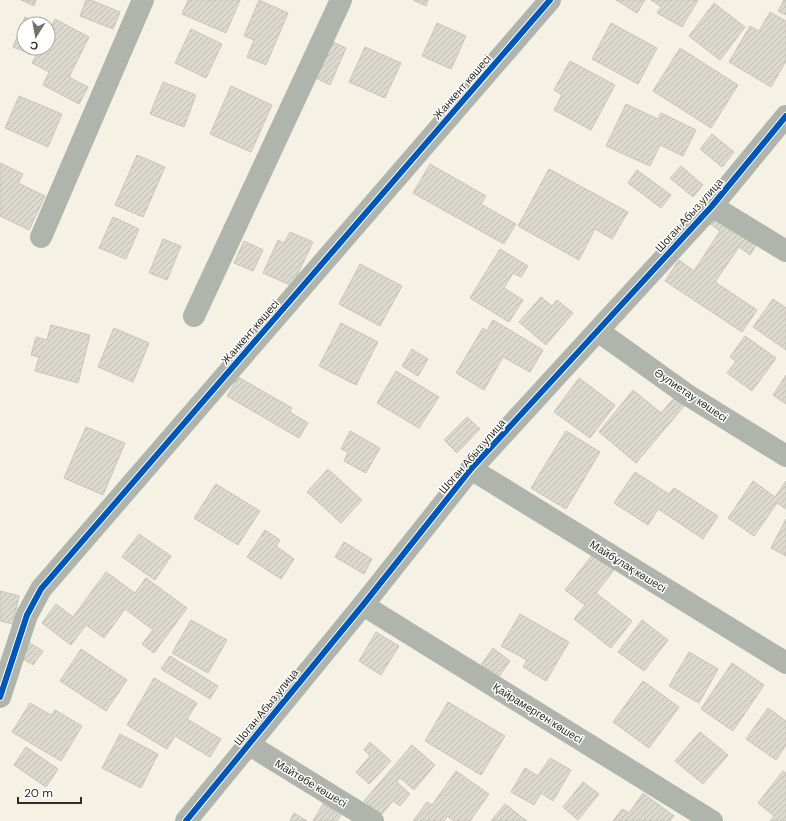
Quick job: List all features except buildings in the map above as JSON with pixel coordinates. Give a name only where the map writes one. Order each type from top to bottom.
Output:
[{"type":"street","points":[[41,237],[143,0]]},
{"type":"street","points":[[194,316],[341,0]]},
{"type":"street","name":"Жанкент көшесі","points":[[0,697],[27,615],[41,589],[550,0]]},
{"type":"street","name":"Шоган Абыз улица","points":[[186,821],[363,605],[471,469],[712,206],[786,116]]},
{"type":"street","points":[[712,206],[786,251]]},
{"type":"street","name":"Әулиетау көшесі","points":[[598,330],[686,394],[786,456]]},
{"type":"street","name":"Майбұлақ көшесі","points":[[471,469],[786,663]]},
{"type":"street","name":"Қайрамерген көшесі","points":[[363,605],[712,821]]},
{"type":"street","name":"Майтөбе көшесі","points":[[248,744],[373,821]]},
{"type":"cycle path","points":[[0,697],[27,615],[41,589],[550,0]]},
{"type":"cycle path","points":[[186,821],[363,605],[471,469],[712,206],[786,116]]}]
